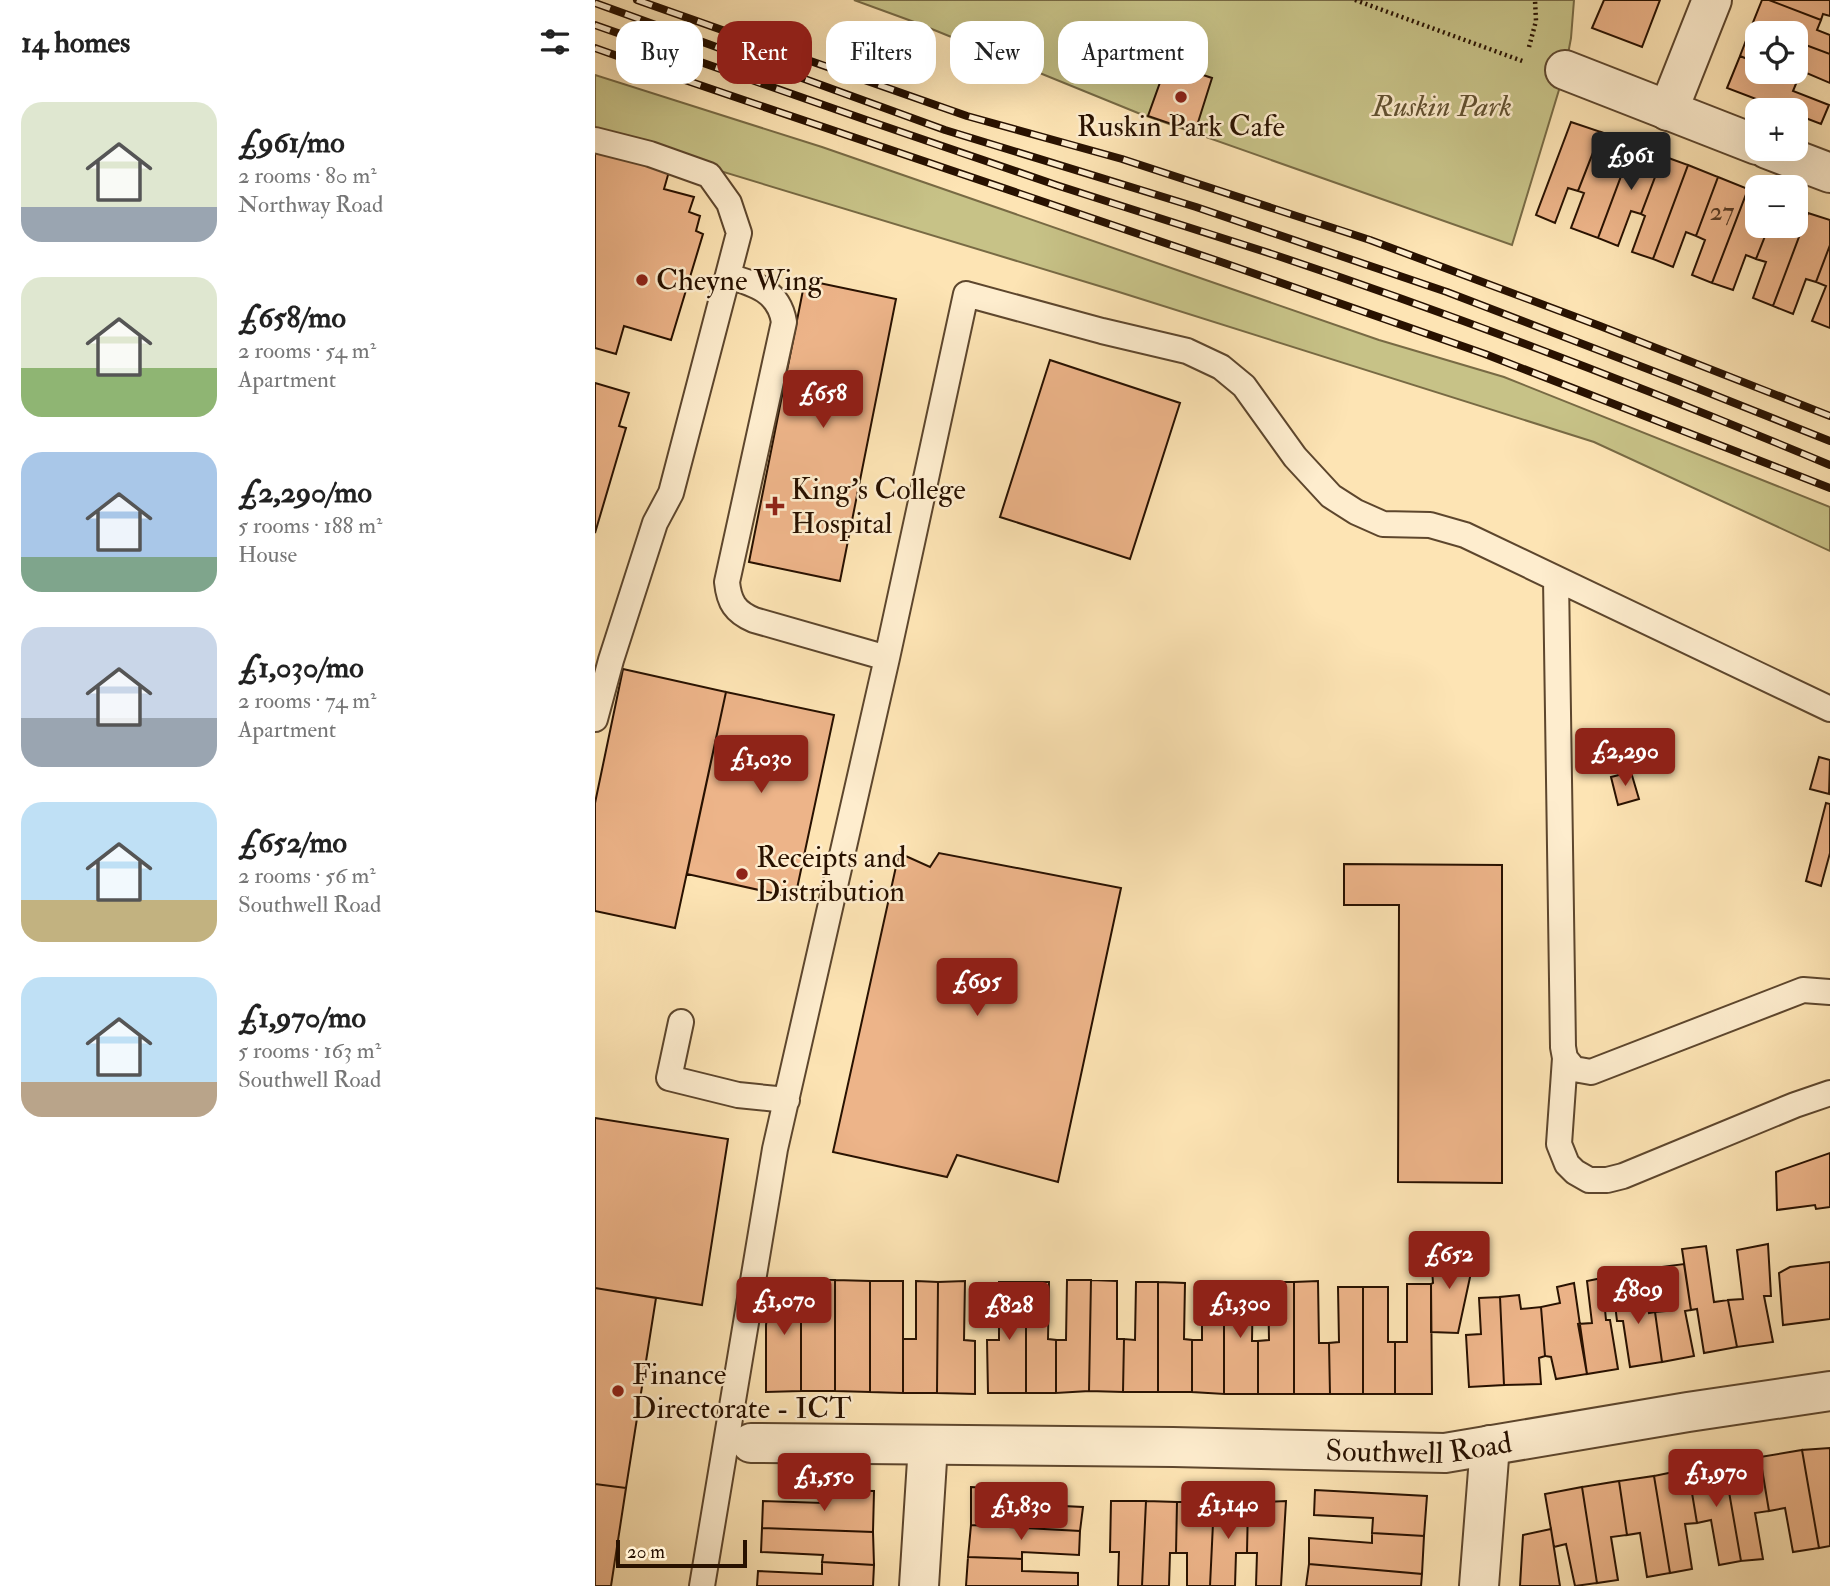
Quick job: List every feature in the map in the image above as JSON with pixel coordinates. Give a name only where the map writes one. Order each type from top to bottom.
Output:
[{"type":"street","points":[[1668,111],[1712,0]]},
{"type":"street","points":[[1565,71],[1745,140]]},
{"type":"street","points":[[1798,161],[1830,173]]},
{"type":"street","name":"Southwell Road","points":[[751,1443],[1445,1453],[1830,1391]]},
{"type":"street","points":[[919,1586],[928,1445]]},
{"type":"street","points":[[1479,1586],[1490,1445]]},
{"type":"lane","points":[[595,140],[650,154],[709,175],[729,203],[739,233],[671,493],[655,523],[595,719]]},
{"type":"lane","points":[[728,276],[752,283],[772,296],[781,307],[784,322],[727,582],[729,599],[743,615],[754,620],[887,659]]},
{"type":"lane","points":[[702,1586],[773,1163],[966,294],[1187,351],[1221,367],[1244,386],[1296,457],[1331,496],[1356,512],[1383,524],[1430,524],[1465,535],[1830,709]]},
{"type":"lane","points":[[1556,579],[1565,1058],[1559,1144],[1567,1164],[1582,1177],[1596,1182],[1623,1176],[1830,1093]]},
{"type":"lane","points":[[1565,1058],[1574,1069],[1591,1072],[1803,990],[1830,992]]},
{"type":"lane","points":[[681,1022],[670,1078],[738,1095],[787,1100]]},
{"type":"path","points":[[1355,0],[1524,61],[1565,71]]},
{"type":"path","points":[[1524,61],[1536,21],[1535,0]]},
{"type":"green space","name":"Ruskin Park","points":[[854,0],[1574,0],[1565,70],[1512,245],[1138,113],[1067,84],[1208,84],[1208,21],[1058,21],[1058,80],[1044,75],[1044,21],[950,21],[950,36],[936,31],[936,21],[912,21]]},
{"type":"green space","points":[[595,75],[616,82],[616,84],[623,84],[822,147],[1379,340],[1504,377],[1830,507],[1830,551],[1594,442],[1119,292],[595,133]]},
{"type":"building","points":[[1604,0],[1660,0],[1642,47],[1592,28]]},
{"type":"building","points":[[1762,0],[1769,0],[1821,20],[1817,30],[1830,35],[1830,54],[1808,46],[1808,21],[1754,21]]},
{"type":"building","points":[[1769,0],[1830,0],[1830,16],[1823,14],[1821,20]]},
{"type":"building","points":[[1745,43],[1745,58],[1740,56]]},
{"type":"building","points":[[1808,46],[1830,54],[1830,83],[1808,74]]},
{"type":"building","points":[[1740,56],[1745,58],[1745,84],[1796,84],[1793,91],[1829,105],[1821,124],[1808,119],[1808,98],[1753,98],[1727,88]]},
{"type":"building","name":"Ruskin Park Cafe","points":[[1208,77],[1212,78],[1195,132],[1148,116],[1159,84],[1208,84]]},
{"type":"building","points":[[1571,122],[1601,132],[1578,191],[1568,188],[1555,223],[1536,215]]},
{"type":"building","points":[[1601,132],[1633,144],[1598,238],[1571,228],[1584,193],[1578,191]]},
{"type":"building","points":[[1633,144],[1663,156],[1641,214],[1631,211],[1618,246],[1598,238]]},
{"type":"building","name":"Cheyne Wing","points":[[595,145],[670,168],[664,189],[694,197],[689,212],[700,216],[696,231],[703,234],[671,340],[624,326],[616,354],[595,348]]},
{"type":"building","points":[[1663,156],[1688,165],[1653,259],[1632,252],[1645,216],[1641,214]]},
{"type":"building","points":[[1688,165],[1718,177],[1696,236],[1686,232],[1673,267],[1653,259]]},
{"type":"building","points":[[1718,177],[1745,188],[1745,197],[1712,283],[1692,275],[1705,240],[1696,236]]},
{"type":"building","points":[[1745,197],[1745,238],[1764,238],[1756,259],[1746,255],[1733,290],[1712,283]]},
{"type":"building","points":[[1808,213],[1830,220],[1830,245],[1816,282],[1806,279],[1793,314],[1773,306],[1799,238],[1808,238]]},
{"type":"building","points":[[1764,238],[1799,238],[1773,306],[1753,298],[1766,262],[1756,259]]},
{"type":"building","points":[[1830,245],[1830,328],[1812,321],[1826,286],[1816,282]]},
{"type":"building","points":[[805,280],[896,299],[840,581],[749,562]]},
{"type":"building","points":[[1050,360],[1180,403],[1130,559],[1000,517]]},
{"type":"building","points":[[595,383],[629,393],[619,426],[626,428],[595,533]]},
{"type":"building","points":[[623,669],[726,692],[675,928],[595,911],[595,803]]},
{"type":"building","points":[[726,692],[834,715],[795,898],[687,874]]},
{"type":"building","points":[[1819,757],[1830,760],[1829,794],[1810,789]]},
{"type":"building","points":[[1631,772],[1639,799],[1618,805],[1611,777]]},
{"type":"building","points":[[1826,803],[1830,804],[1830,853],[1821,886],[1806,881]]},
{"type":"building","points":[[899,853],[930,867],[939,853],[1121,888],[1058,1182],[957,1155],[947,1177],[833,1152]]},
{"type":"building","points":[[1344,864],[1502,865],[1502,1183],[1398,1182],[1399,905],[1344,905]]},
{"type":"building","points":[[595,1118],[728,1139],[702,1305],[595,1288]]},
{"type":"building","points":[[1830,1153],[1830,1207],[1816,1209],[1815,1205],[1777,1210],[1776,1172]]},
{"type":"building","points":[[1768,1244],[1771,1296],[1764,1296],[1773,1342],[1737,1347],[1728,1300],[1743,1299],[1737,1250]]},
{"type":"building","points":[[1706,1246],[1714,1302],[1728,1300],[1737,1347],[1704,1353],[1697,1309],[1691,1310],[1682,1249]]},
{"type":"building","points":[[1475,1254],[1458,1333],[1431,1332],[1431,1255]]},
{"type":"building","points":[[1830,1262],[1830,1319],[1783,1325],[1779,1273],[1790,1267]]},
{"type":"building","points":[[1684,1264],[1691,1310],[1685,1311],[1694,1356],[1662,1362],[1655,1312],[1665,1311],[1661,1267]]},
{"type":"building","points":[[1602,1278],[1606,1320],[1610,1320],[1618,1369],[1587,1374],[1578,1324],[1592,1323],[1587,1281]]},
{"type":"building","points":[[1621,1278],[1623,1294],[1646,1290],[1649,1313],[1655,1312],[1662,1362],[1630,1367],[1623,1321],[1617,1321],[1612,1279]]},
{"type":"building","points":[[772,1279],[801,1279],[801,1391],[766,1392],[766,1325]]},
{"type":"building","points":[[801,1279],[835,1280],[835,1391],[801,1391]]},
{"type":"building","points":[[835,1280],[870,1281],[870,1392],[835,1391]]},
{"type":"building","points":[[1067,1280],[1091,1280],[1089,1391],[1056,1393],[1056,1340],[1066,1340]]},
{"type":"building","points":[[1091,1280],[1117,1281],[1117,1339],[1124,1339],[1123,1392],[1089,1391]]},
{"type":"building","points":[[870,1281],[903,1281],[903,1393],[870,1392]]},
{"type":"building","points":[[916,1281],[938,1282],[937,1393],[903,1393],[903,1339],[916,1339]]},
{"type":"building","points":[[965,1281],[964,1340],[975,1341],[975,1394],[937,1393],[938,1282]]},
{"type":"building","points":[[1202,1281],[1224,1281],[1224,1394],[1192,1392],[1192,1340],[1202,1340]]},
{"type":"building","points":[[1224,1281],[1253,1281],[1252,1341],[1258,1341],[1258,1394],[1224,1394]]},
{"type":"building","points":[[1318,1281],[1319,1343],[1329,1343],[1330,1394],[1294,1394],[1294,1282]]},
{"type":"building","points":[[999,1282],[1026,1282],[1026,1393],[988,1393],[987,1340],[999,1340]]},
{"type":"building","points":[[1026,1282],[1049,1282],[1048,1339],[1056,1340],[1056,1393],[1026,1393]]},
{"type":"building","points":[[1136,1282],[1158,1282],[1158,1392],[1123,1392],[1124,1339],[1135,1340]]},
{"type":"building","points":[[1158,1282],[1185,1283],[1184,1339],[1192,1340],[1192,1392],[1158,1392]]},
{"type":"building","points":[[1268,1282],[1294,1282],[1294,1394],[1258,1394],[1258,1341],[1269,1340]]},
{"type":"building","points":[[1574,1283],[1587,1374],[1556,1379],[1551,1357],[1545,1356],[1541,1307],[1560,1303],[1557,1287]]},
{"type":"building","points":[[1407,1284],[1431,1284],[1432,1394],[1395,1394],[1395,1342],[1407,1342]]},
{"type":"building","points":[[1338,1287],[1363,1287],[1363,1394],[1330,1394],[1329,1343],[1339,1342]]},
{"type":"building","points":[[1363,1287],[1388,1287],[1388,1342],[1395,1342],[1395,1394],[1363,1394]]},
{"type":"building","name":"Finance Directorate - ICT","points":[[595,1288],[656,1298],[626,1488],[595,1484]]},
{"type":"building","points":[[1519,1295],[1521,1309],[1541,1307],[1545,1356],[1539,1358],[1541,1384],[1504,1385],[1500,1297]]},
{"type":"building","points":[[1500,1297],[1504,1385],[1469,1387],[1466,1335],[1481,1334],[1479,1298]]},
{"type":"building","points":[[1830,1448],[1830,1546],[1819,1548],[1802,1450]]},
{"type":"building","points":[[1802,1450],[1819,1548],[1793,1552],[1785,1508],[1769,1511],[1760,1457]]},
{"type":"building","points":[[1760,1457],[1769,1511],[1755,1513],[1763,1559],[1741,1561],[1724,1463]]},
{"type":"building","points":[[1724,1463],[1741,1561],[1719,1565],[1711,1520],[1697,1523],[1688,1469]]},
{"type":"building","points":[[1688,1469],[1697,1523],[1685,1524],[1692,1569],[1670,1573],[1654,1476]]},
{"type":"building","points":[[1654,1476],[1670,1573],[1647,1577],[1640,1533],[1627,1535],[1619,1481]]},
{"type":"building","points":[[1619,1481],[1627,1535],[1611,1537],[1618,1580],[1597,1583],[1582,1487]]},
{"type":"building","points":[[595,1484],[626,1488],[611,1586],[595,1586]]},
{"type":"building","points":[[971,1487],[1022,1490],[1022,1504],[1083,1507],[1080,1531],[971,1525]]},
{"type":"building","points":[[1582,1487],[1597,1583],[1575,1586],[1566,1544],[1554,1547],[1545,1494]]},
{"type":"building","points":[[825,1490],[874,1491],[873,1532],[762,1528],[763,1501],[824,1503]]},
{"type":"building","points":[[1315,1490],[1427,1496],[1424,1536],[1372,1533],[1373,1518],[1314,1515]]},
{"type":"building","points":[[1111,1501],[1146,1501],[1142,1586],[1118,1586],[1119,1552],[1110,1552]]},
{"type":"building","points":[[1146,1501],[1177,1502],[1176,1553],[1170,1553],[1169,1586],[1142,1586]]},
{"type":"building","points":[[1286,1501],[1281,1586],[1256,1586],[1257,1553],[1247,1553],[1248,1503]]},
{"type":"building","points":[[1177,1502],[1214,1502],[1210,1586],[1187,1586],[1187,1553],[1176,1553]]},
{"type":"building","points":[[1214,1502],[1248,1503],[1247,1553],[1236,1553],[1235,1586],[1210,1586]]},
{"type":"building","points":[[971,1525],[1080,1531],[1079,1555],[1022,1552],[1022,1559],[968,1557]]},
{"type":"building","points":[[762,1528],[873,1532],[874,1565],[822,1562],[823,1555],[761,1552]]},
{"type":"building","points":[[1551,1529],[1560,1586],[1520,1586],[1523,1535]]},
{"type":"building","points":[[1372,1533],[1424,1536],[1422,1574],[1309,1564],[1309,1538],[1372,1543]]},
{"type":"building","points":[[968,1557],[1022,1559],[1022,1571],[1078,1573],[1078,1586],[966,1586]]},
{"type":"building","points":[[822,1562],[874,1565],[873,1586],[757,1586],[758,1571],[822,1574]]},
{"type":"building","points":[[1309,1564],[1422,1574],[1421,1586],[1306,1586]]},
{"type":"railway","points":[[637,0],[967,116],[1122,159],[1370,240],[1830,416]]},
{"type":"railway","points":[[595,3],[945,130],[1196,207],[1447,292],[1830,441]]},
{"type":"railway","points":[[595,25],[1083,194],[1275,255],[1415,304],[1624,382],[1830,465]]},
{"type":"railway","points":[[595,48],[1485,354],[1830,488]]},
{"type":"place","name":"Ruskin Park Cafe","points":[[1181,97]]},
{"type":"place","name":"Cheyne Wing","points":[[642,280]]},
{"type":"place","name":"King's College Hospital","points":[[775,506]]},
{"type":"place","name":"Receipts and Distribution","points":[[742,874]]},
{"type":"place","name":"Finance Directorate - ICT","points":[[618,1391]]}]
